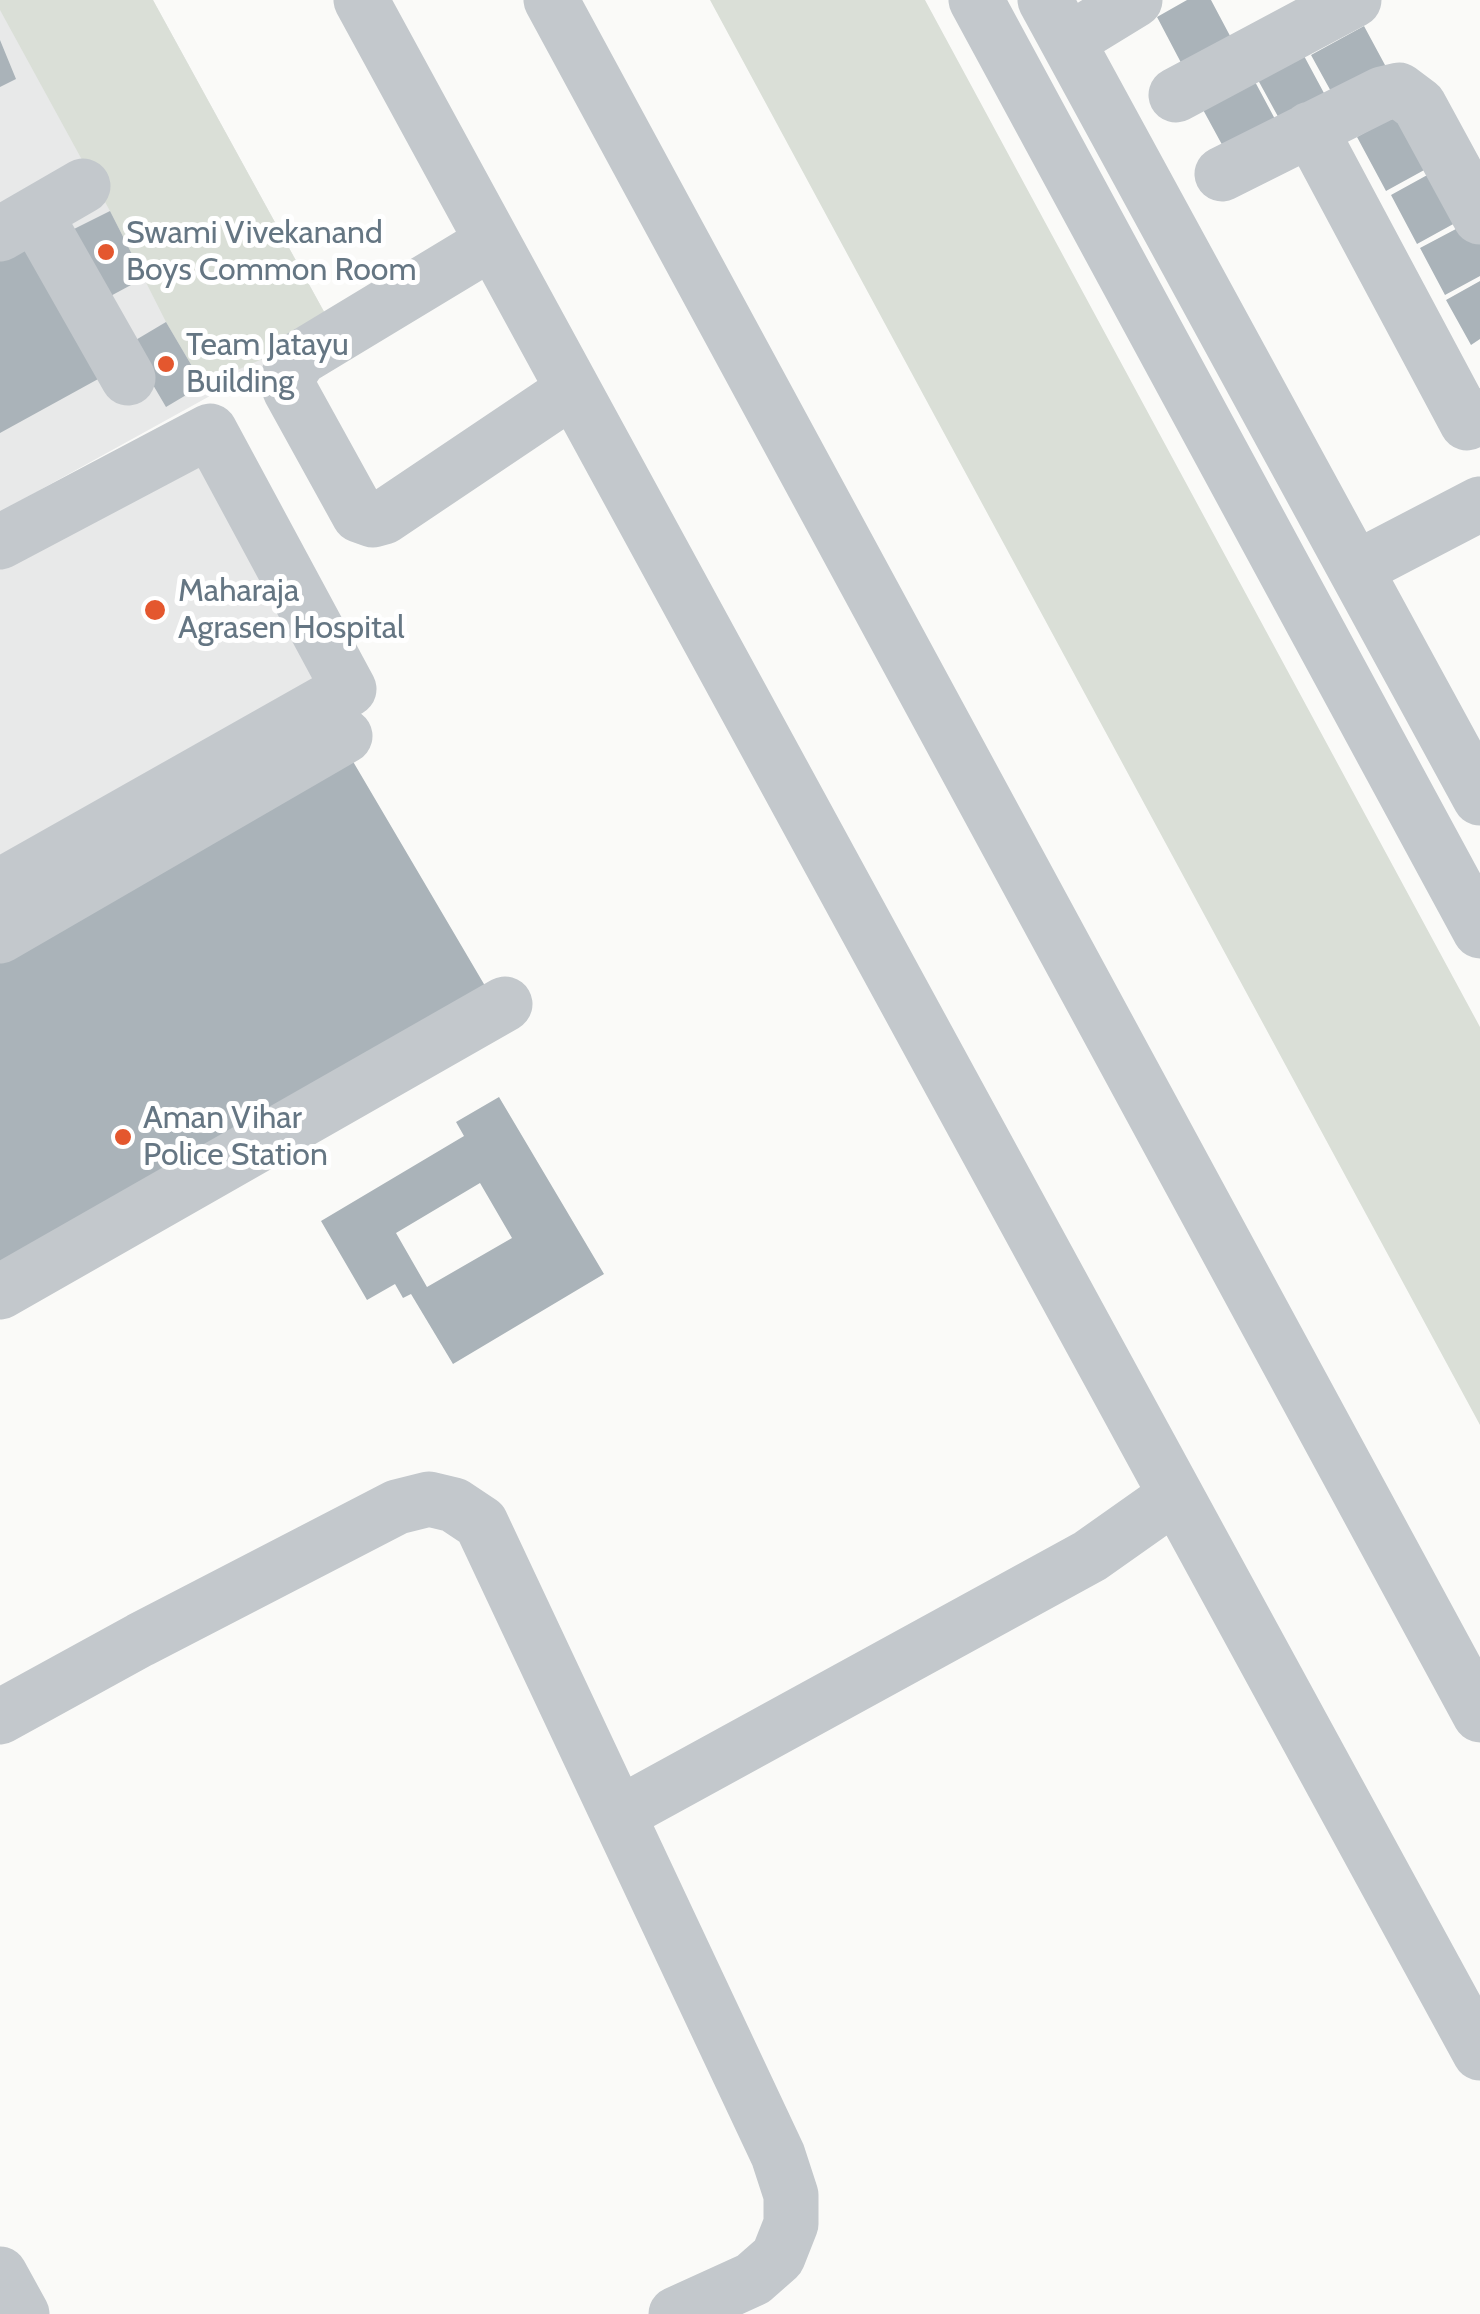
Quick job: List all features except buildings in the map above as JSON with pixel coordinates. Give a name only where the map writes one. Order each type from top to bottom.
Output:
[{"type":"street","points":[[361,0],[1480,2053]]},
{"type":"street","points":[[550,0],[1480,1715]]},
{"type":"street","points":[[976,0],[1480,931]]},
{"type":"street","points":[[1135,0],[1056,21],[1480,798]]},
{"type":"street","points":[[1176,95],[1354,0]]},
{"type":"street","points":[[1222,174],[1382,94],[1398,90],[1420,105],[1475,199]]},
{"type":"street","points":[[1310,129],[1467,423],[1480,416]]},
{"type":"street","points":[[82,186],[18,224],[128,378]]},
{"type":"street","points":[[492,242],[300,358],[289,374],[290,390],[359,515],[373,520],[384,517],[573,390]]},
{"type":"street","points":[[0,542],[210,431],[349,689],[0,886]]},
{"type":"street","points":[[1357,568],[1480,504]]},
{"type":"street","points":[[0,936],[345,736]]},
{"type":"street","points":[[0,1292],[505,1004]]},
{"type":"street","points":[[618,1814],[1090,1556],[1175,1496]]},
{"type":"street","points":[[0,1718],[397,1507],[429,1498],[454,1506],[482,1522],[778,2155],[791,2195],[791,2224],[778,2257],[753,2279],[676,2314]]},
{"type":"street","points":[[0,2274],[22,2314]]},
{"type":"shaded area","points":[[0,0],[153,0],[333,328],[0,512]]},
{"type":"shaded area","points":[[0,0],[153,0],[333,328],[203,385],[0,10]]},
{"type":"shaded area","points":[[710,0],[925,0],[1480,1027],[1480,1425]]},
{"type":"shaded area","name":"Maharaja Agrasen Hospital","points":[[210,431],[346,675],[0,876],[0,546]]},
{"type":"place","name":"Swami Vivekanand Boys Common Room","points":[[106,252]]},
{"type":"place","name":"Team Jatayu Building","points":[[166,364]]},
{"type":"place","name":"Maharaja Agrasen Hospital","points":[[155,610]]},
{"type":"place","name":"Aman Vihar Police Station","points":[[123,1137]]}]
